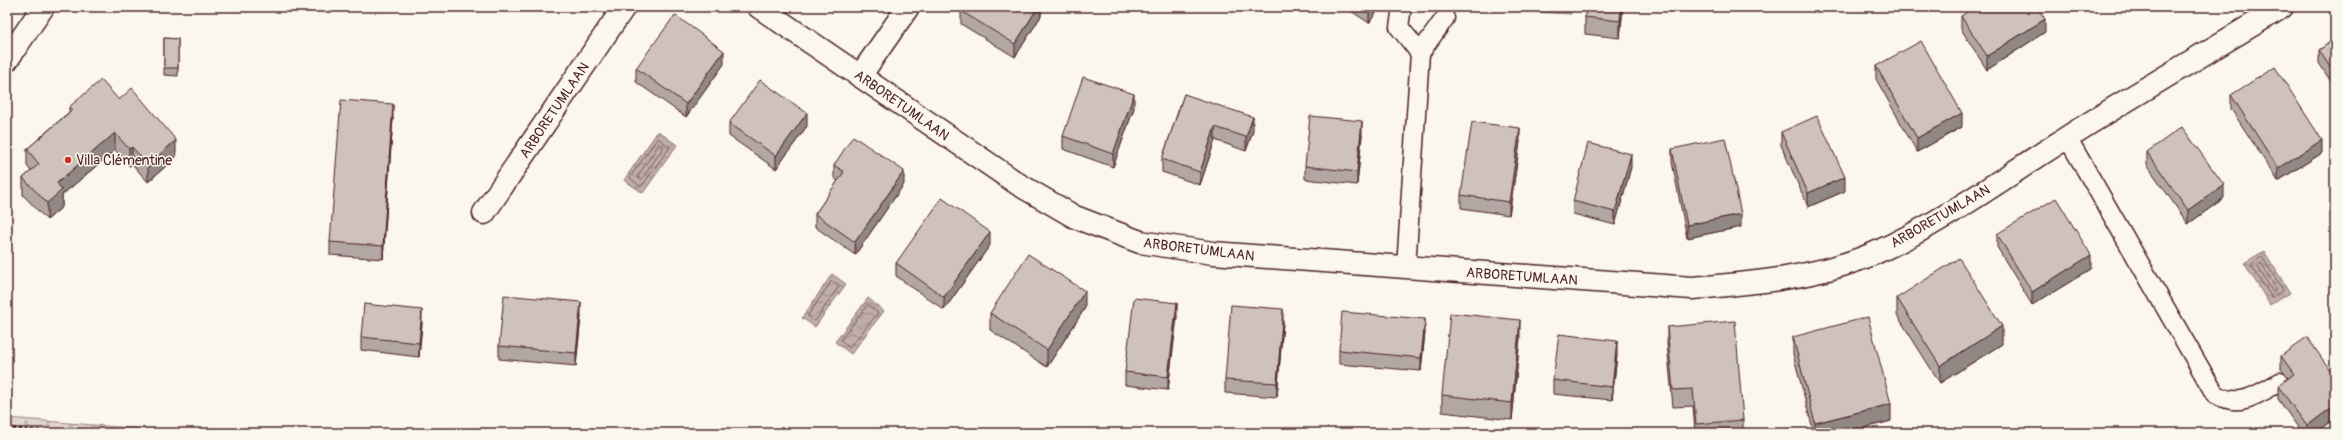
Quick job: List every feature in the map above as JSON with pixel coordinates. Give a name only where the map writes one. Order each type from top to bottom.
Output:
[{"type":"street","points":[[7,60],[43,7]]},
{"type":"street","name":"ARBORETUMLAAN","points":[[484,213],[624,7]]},
{"type":"street","name":"ARBORETUMLAAN","points":[[759,7],[1018,184],[1075,217],[1140,242],[1212,253],[1692,288],[1760,283],[1823,269],[1873,253],[1924,228],[2067,138],[2282,7]]},
{"type":"street","points":[[860,76],[908,7]]},
{"type":"lane","points":[[1402,7],[1400,27],[1420,53]]},
{"type":"lane","points":[[1406,268],[1420,53],[1445,18]]},
{"type":"lane","points":[[2067,138],[2215,394],[2228,401],[2243,401],[2280,382]]},
{"type":"path","points":[[7,428],[68,433]]},
{"type":"green space","points":[[7,418],[191,433],[7,433]]},
{"type":"water","points":[[1518,7],[1571,7],[1571,14],[1518,11]]},
{"type":"water","points":[[658,131],[677,145],[643,193],[624,180]]},
{"type":"water","points":[[2264,251],[2290,293],[2270,305],[2244,263]]},
{"type":"water","points":[[832,274],[846,284],[815,327],[802,318]]},
{"type":"water","points":[[868,298],[884,311],[851,354],[835,342]]},
{"type":"building","points":[[964,7],[1038,7],[1015,44],[961,11]]},
{"type":"building","points":[[1586,7],[1621,7],[1620,21],[1585,17]]},
{"type":"building","points":[[1975,7],[2037,7],[2045,19],[1987,56],[1961,16]]},
{"type":"building","points":[[675,15],[724,51],[686,104],[636,68]]},
{"type":"building","points":[[164,38],[178,39],[178,68],[164,68]]},
{"type":"building","points":[[2335,39],[2335,75],[2319,50]]},
{"type":"building","points":[[1921,41],[1962,113],[1917,138],[1876,66]]},
{"type":"building","points":[[2275,67],[2322,140],[2278,168],[2231,95]]},
{"type":"building","points":[[1083,77],[1134,94],[1113,154],[1063,136]]},
{"type":"building","name":"Villa Clémentine","points":[[101,80],[119,100],[132,88],[176,140],[148,165],[132,147],[129,149],[115,133],[57,183],[62,190],[47,203],[23,178],[39,164],[27,149],[72,110],[69,107]]},
{"type":"building","points":[[760,80],[807,113],[776,156],[729,123]]},
{"type":"building","points":[[1184,94],[1253,117],[1246,137],[1215,127],[1200,172],[1162,159]]},
{"type":"building","points":[[341,100],[393,104],[383,246],[330,242]]},
{"type":"building","points":[[1310,116],[1362,121],[1357,172],[1305,166]]},
{"type":"building","points":[[1817,116],[1845,177],[1808,193],[1781,132]]},
{"type":"building","points":[[1472,122],[1520,128],[1509,202],[1461,195]]},
{"type":"building","points":[[2182,127],[2224,185],[2188,210],[2147,152]]},
{"type":"building","points":[[853,136],[904,171],[855,242],[815,214],[844,172],[834,165]]},
{"type":"building","points":[[1725,138],[1741,214],[1687,225],[1672,149]]},
{"type":"building","points":[[1588,143],[1631,154],[1615,212],[1573,201]]},
{"type":"building","points":[[942,198],[990,232],[944,297],[896,263]]},
{"type":"building","points":[[2056,198],[2091,255],[2032,292],[1997,234]]},
{"type":"building","points":[[1028,254],[1085,291],[1047,350],[990,313]]},
{"type":"building","points":[[1959,258],[2002,326],[1940,366],[1897,298]]},
{"type":"building","points":[[504,295],[581,302],[576,353],[499,346]]},
{"type":"building","points":[[1134,298],[1177,303],[1168,377],[1125,372]]},
{"type":"building","points":[[364,304],[422,310],[419,343],[361,337]]},
{"type":"building","points":[[1231,305],[1283,309],[1277,383],[1225,380]]},
{"type":"building","points":[[1342,312],[1425,319],[1421,358],[1339,350]]},
{"type":"building","points":[[1450,313],[1520,320],[1512,403],[1442,395]]},
{"type":"building","points":[[1868,317],[1891,404],[1815,423],[1793,337]]},
{"type":"building","points":[[1735,321],[1743,420],[1696,424],[1693,389],[1673,390],[1667,327]]},
{"type":"building","points":[[1559,334],[1617,341],[1612,387],[1553,380]]},
{"type":"building","points":[[2307,337],[2335,377],[2335,405],[2307,426],[2278,386],[2294,374],[2281,356]]},
{"type":"place","name":"Villa Clémentine","points":[[68,160]]}]
